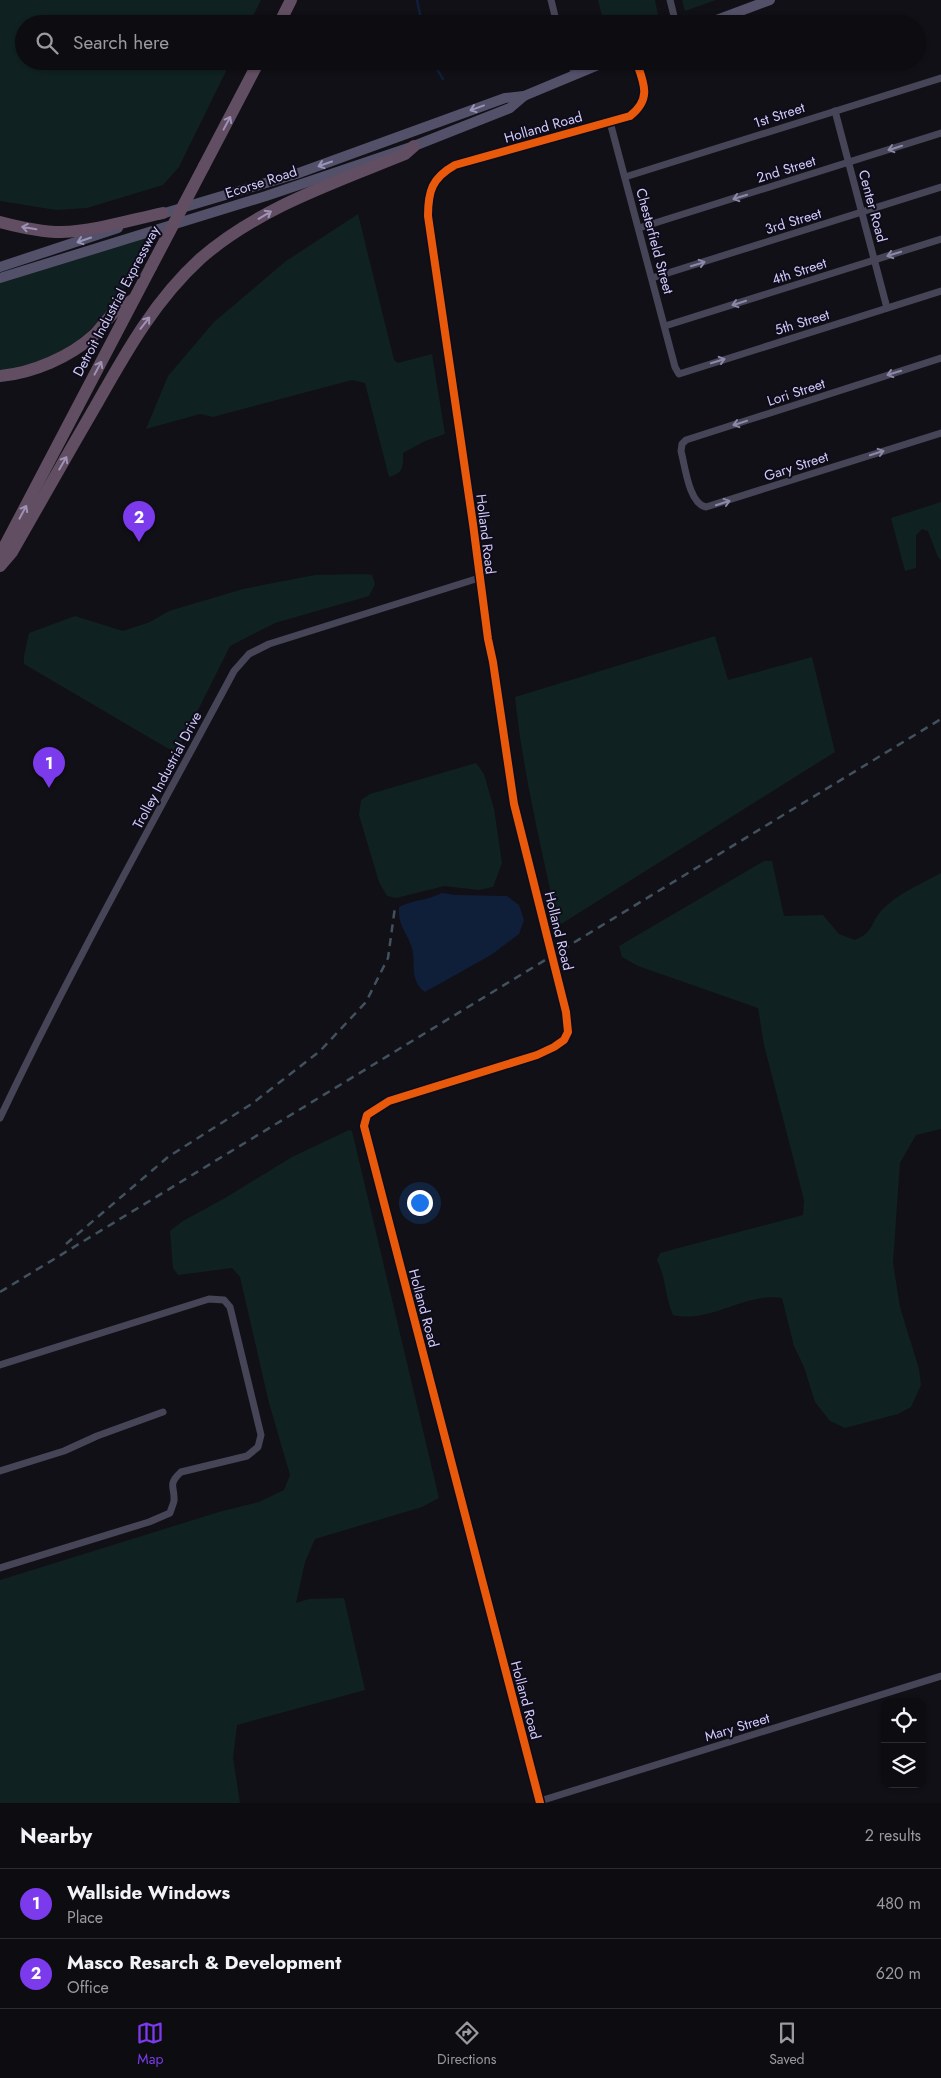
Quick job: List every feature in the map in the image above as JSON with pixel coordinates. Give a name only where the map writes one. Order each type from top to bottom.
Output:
[{"type":"highway","points":[[284,15],[291,0]]},
{"type":"highway","name":"Detroit Industrial Expressway","points":[[0,555],[254,70]]},
{"type":"highway","points":[[0,566],[12,552],[140,328],[168,293],[200,259],[238,232],[283,204],[405,154],[414,146]]},
{"type":"highway","points":[[0,222],[60,232],[88,229],[163,213]]},
{"type":"highway","points":[[0,376],[30,370],[75,350],[94,335],[117,310],[134,299]]},
{"type":"main road","points":[[730,15],[770,0]]},
{"type":"main road","name":"Ecorse Road","points":[[0,267],[163,213],[296,174],[505,98],[524,96],[587,70]]},
{"type":"main road","name":"Ecorse Road","points":[[0,278],[258,199],[414,146],[510,108],[524,96]]},
{"type":"street","points":[[551,0],[555,15]]},
{"type":"street","points":[[670,0],[674,15]]},
{"type":"street","points":[[573,70],[575,75]]},
{"type":"street","name":"Holland Road","points":[[540,1802],[364,1129],[367,1115],[389,1101],[537,1055],[564,1040],[568,1032],[566,1012],[514,804],[479,578],[473,524],[428,216],[428,195],[439,177],[455,165],[630,116],[642,103],[644,89],[639,70]]},
{"type":"street","name":"1st Street","points":[[625,177],[941,78]]},
{"type":"street","name":"Center Road","points":[[835,111],[887,308]]},
{"type":"street","name":"Chesterfield Street","points":[[610,122],[675,366]]},
{"type":"street","name":"2nd Street","points":[[639,228],[941,133]]},
{"type":"street","name":"3rd Street","points":[[652,278],[941,187]]},
{"type":"street","name":"4th Street","points":[[665,326],[941,239]]},
{"type":"street","name":"5th Street","points":[[675,366],[679,374],[941,291]]},
{"type":"street","name":"Lori Street","points":[[685,466],[681,446],[686,440],[941,358]]},
{"type":"street","name":"Gary Street","points":[[685,466],[695,499],[701,506],[706,507],[941,432]]},
{"type":"street","name":"Trolley Industrial Drive","points":[[0,1118],[30,1055],[121,882],[230,678],[244,658],[269,644],[479,578]]},
{"type":"street","points":[[0,1365],[209,1299],[224,1300],[230,1307],[261,1435],[258,1447],[247,1456],[181,1472],[174,1478],[171,1486],[174,1500],[170,1513],[149,1522],[0,1568]]},
{"type":"street","points":[[0,1471],[64,1452],[97,1436],[163,1412]]},
{"type":"street","name":"Mary Street","points":[[540,1802],[941,1676]]},
{"type":"shaded area","points":[[0,0],[261,0],[254,15],[15,15],[15,70],[227,70],[179,167],[163,185],[87,208],[56,210],[0,201]]},
{"type":"shaded area","points":[[598,0],[655,0],[658,15],[602,15]]},
{"type":"shaded area","points":[[682,0],[716,0],[685,11]]},
{"type":"shaded area","points":[[358,214],[394,360],[398,363],[432,354],[445,434],[425,441],[403,453],[402,469],[398,474],[389,477],[365,383],[352,380],[213,417],[200,414],[146,429],[168,376],[214,322],[286,261]]},
{"type":"shaded area","points":[[156,233],[124,289],[98,322],[65,349],[45,359],[0,371],[0,283]]},
{"type":"shaded area","points":[[941,502],[941,560],[938,557],[928,531],[922,529],[916,535],[916,568],[905,571],[891,518]]},
{"type":"shaded area","points":[[315,575],[372,575],[375,584],[369,596],[275,623],[230,646],[182,742],[175,750],[167,748],[24,664],[29,633],[75,616],[123,631],[150,622],[169,611],[243,589]]},
{"type":"shaded area","points":[[715,636],[728,680],[812,657],[835,752],[558,926],[528,783],[515,697]]},
{"type":"shaded area","points":[[476,763],[484,774],[494,809],[502,863],[493,887],[479,890],[444,886],[396,898],[387,896],[379,882],[359,815],[361,800],[370,794]]},
{"type":"shaded area","points":[[764,861],[772,861],[784,916],[823,915],[839,934],[855,940],[869,931],[877,916],[894,899],[941,873],[941,1129],[916,1135],[900,1163],[893,1263],[900,1307],[919,1369],[921,1385],[911,1407],[898,1414],[845,1428],[830,1421],[815,1402],[804,1367],[794,1346],[782,1298],[768,1297],[755,1299],[701,1315],[687,1317],[673,1315],[657,1260],[660,1253],[803,1215],[804,1200],[764,1045],[758,1008],[638,966],[622,957],[619,946]]},
{"type":"shaded area","points":[[349,1130],[352,1131],[439,1498],[422,1507],[315,1539],[305,1562],[296,1603],[309,1599],[344,1598],[365,1690],[237,1725],[233,1758],[240,1803],[0,1803],[0,1580],[219,1512],[259,1502],[284,1490],[290,1475],[269,1403],[240,1277],[232,1268],[178,1275],[173,1268],[170,1231],[183,1221],[292,1157]]},
{"type":"water","points":[[442,893],[507,896],[519,905],[524,920],[519,934],[491,955],[425,992],[420,988],[415,977],[412,948],[401,924],[399,907]]},
{"type":"waterway","points":[[417,0],[420,15]]},
{"type":"waterway","points":[[438,70],[443,79]]},
{"type":"railway","points":[[0,1292],[941,719]]},
{"type":"railway","points":[[66,1244],[168,1157],[253,1103],[320,1051],[366,1002],[388,958],[395,907]]},
{"type":"cycle path","points":[[540,1803],[364,1126],[367,1115],[389,1101],[537,1055],[564,1040],[568,1032],[566,1012],[514,804],[488,639],[428,207],[430,192],[436,180],[455,165],[630,116],[637,110],[644,97],[640,70]]},
{"type":"place","name":"Masco Resarch & Development","points":[[139,542]]},
{"type":"place","name":"Wallside Windows","points":[[49,788]]}]
